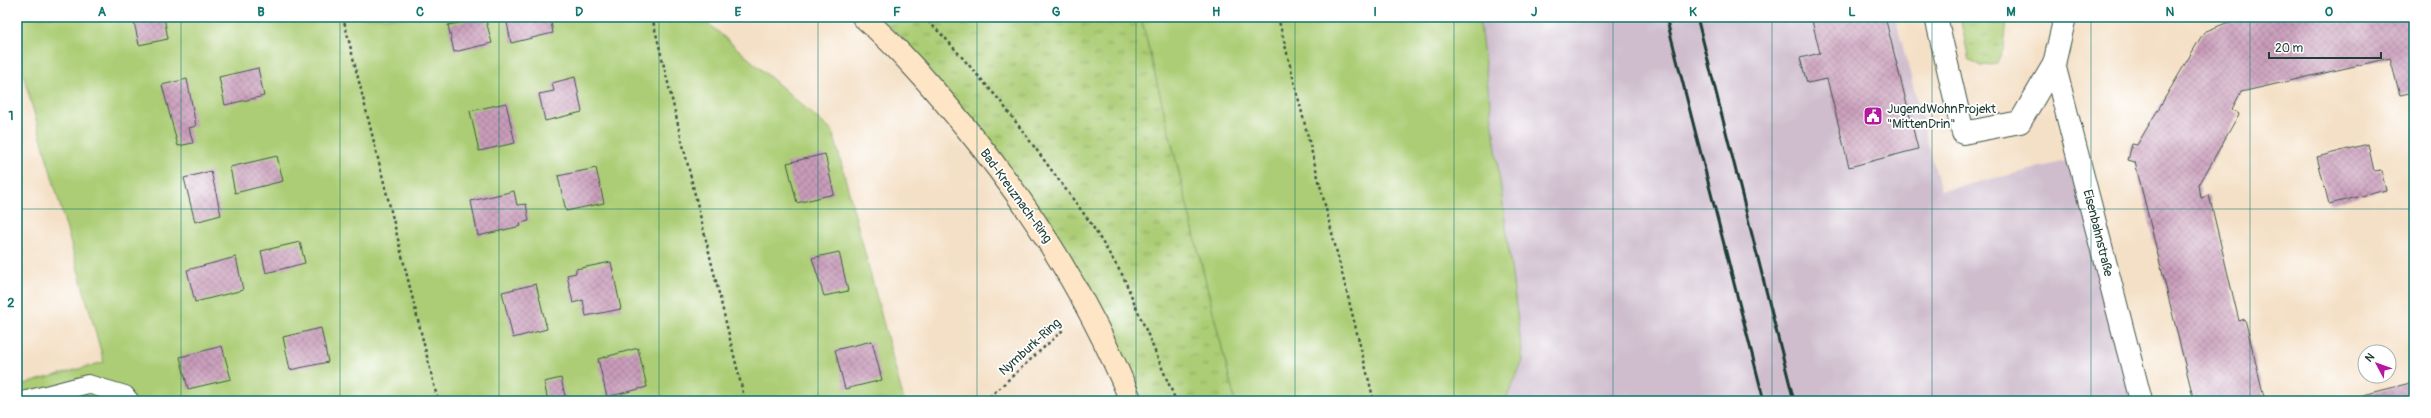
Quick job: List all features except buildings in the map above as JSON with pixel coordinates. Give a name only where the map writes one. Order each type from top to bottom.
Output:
[{"type":"main road","name":"Bad-Kreuznach-Ring","points":[[863,17],[909,61],[994,163],[1061,260],[1089,308],[1131,401]]},
{"type":"street","points":[[1936,17],[1963,133],[2020,122],[2054,64],[2065,17]]},
{"type":"street","name":"Eisenbahnstraße","points":[[2054,64],[2141,401]]},
{"type":"lane","points":[[23,401],[88,384],[125,395],[130,401]]},
{"type":"path","points":[[343,17],[438,401]]},
{"type":"path","points":[[652,17],[745,401]]},
{"type":"path","points":[[924,17],[1001,102],[1090,222],[1122,276],[1176,401]]},
{"type":"path","points":[[1278,17],[1374,401]]},
{"type":"path","name":"Nymburk-Ring","points":[[985,401],[1089,308]]},
{"type":"shaded area","points":[[1479,17],[1895,17],[1941,191],[2079,158],[2133,401],[1505,401],[1523,361]]},
{"type":"green space","points":[[17,17],[701,17],[833,132],[904,401],[17,401],[17,386],[104,362],[17,52]]},
{"type":"green space","points":[[879,17],[1141,17],[1235,401],[1137,401],[996,152],[910,46]]},
{"type":"green space","points":[[1141,17],[1479,17],[1523,361],[1505,401],[1235,401]]},
{"type":"green space","points":[[1960,17],[2007,17],[2004,48],[1996,64],[1981,66],[1969,60]]},
{"type":"railway","points":[[1666,17],[1764,401]]},
{"type":"railway","points":[[1697,17],[1794,401]]},
{"type":"place","name":"JugendWohnProjekt \"MittenDrin\"","points":[[1873,116]]}]
